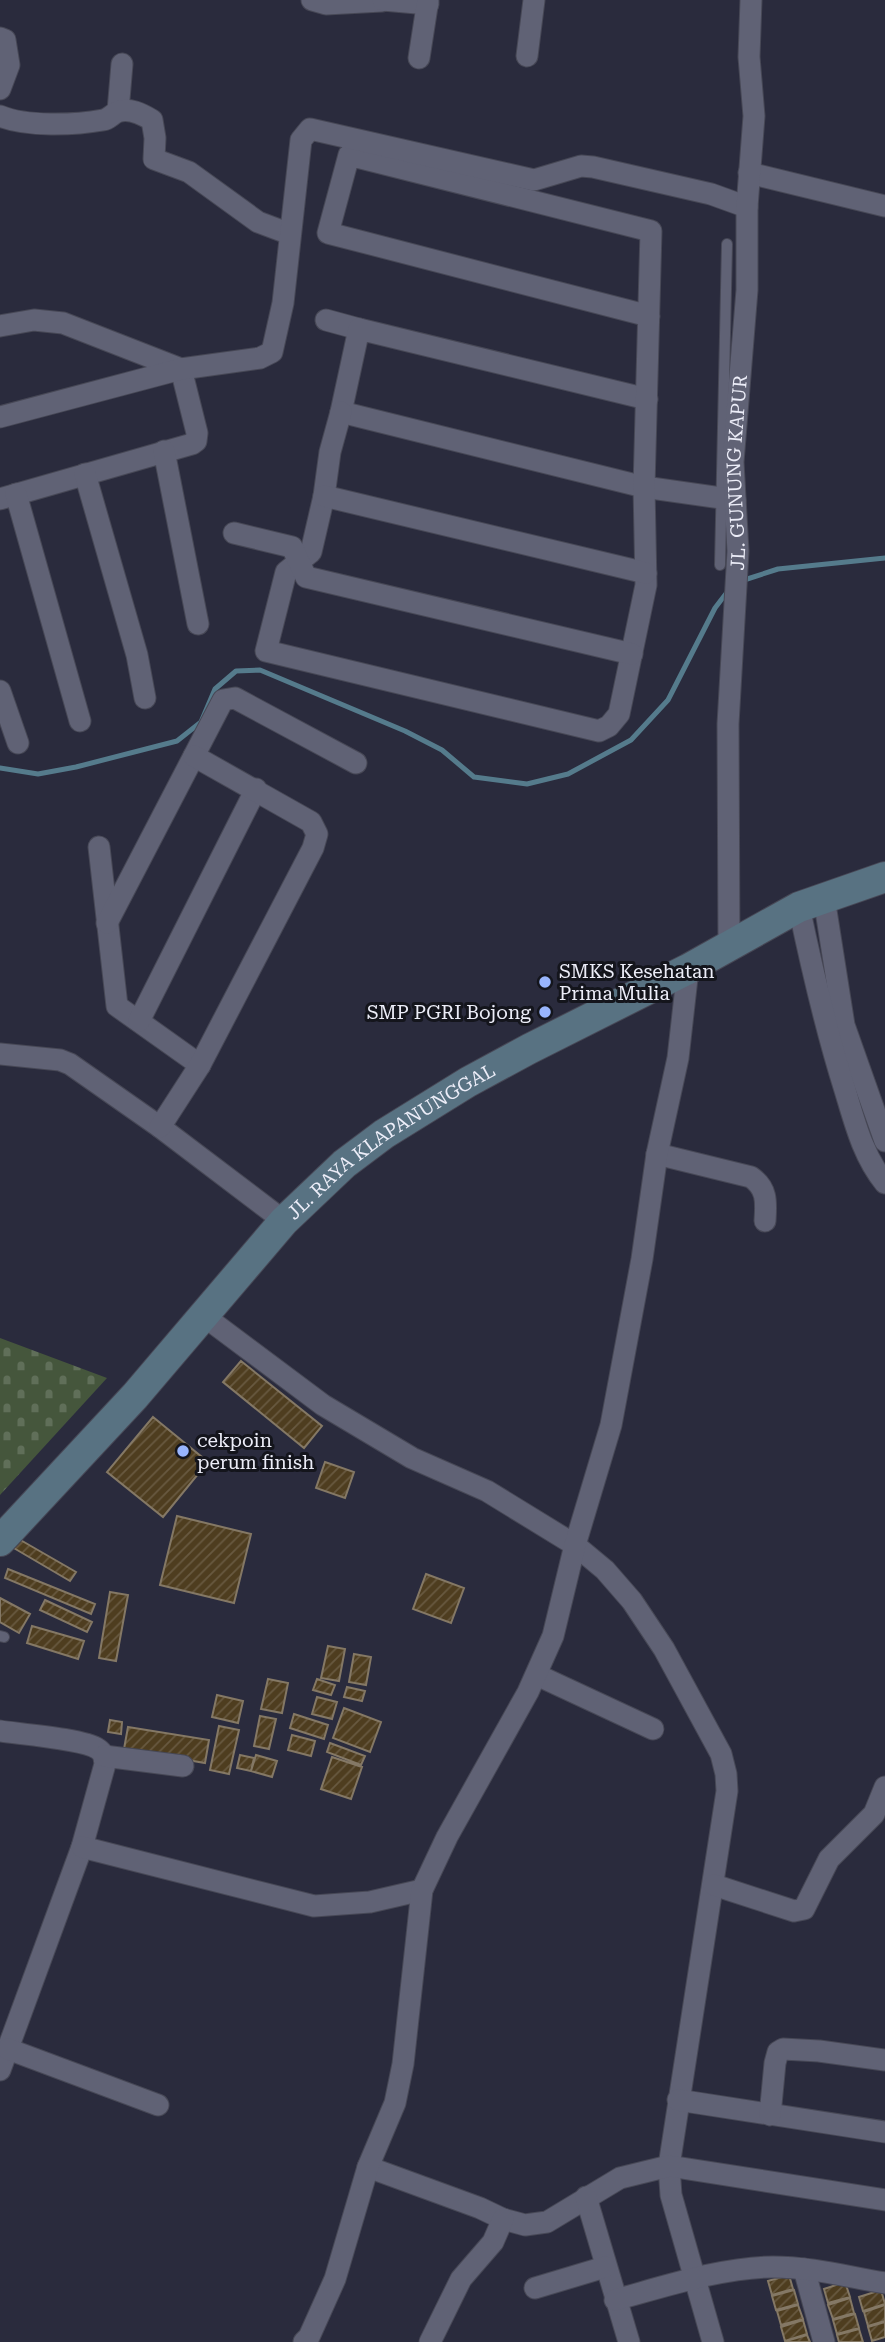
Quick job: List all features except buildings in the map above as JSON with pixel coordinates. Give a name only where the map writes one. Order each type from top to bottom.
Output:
[{"type":"street","points":[[312,0],[326,4],[428,2],[419,58]]},
{"type":"street","points":[[527,56],[534,0]]},
{"type":"street","name":"JL. GUNUNG KAPUR","points":[[729,946],[727,766],[738,551],[728,499],[747,290],[747,207],[754,116],[749,57],[751,0]]},
{"type":"street","points":[[0,38],[5,40],[9,65],[0,89]]},
{"type":"street","points":[[118,111],[122,64]]},
{"type":"street","points":[[0,116],[29,123],[71,122],[106,120],[118,111],[138,111],[152,120],[154,159],[189,172],[258,222],[290,234]]},
{"type":"street","points":[[0,417],[181,369],[260,358],[272,352],[283,303],[301,140],[310,129],[534,180],[581,166],[593,167],[711,194],[747,207]]},
{"type":"street","points":[[359,329],[330,452],[324,496],[311,552],[286,572],[266,651],[599,731],[609,726],[619,714],[646,585],[644,487],[647,399],[649,316],[651,231],[349,155],[328,233],[649,316]]},
{"type":"street","points":[[749,173],[885,206]]},
{"type":"street","points":[[0,326],[34,320],[64,323],[181,369]]},
{"type":"street","points":[[327,320],[647,399]]},
{"type":"street","points":[[79,721],[8,497],[192,444],[196,441],[197,433],[181,369]]},
{"type":"street","points":[[341,412],[644,487],[728,499]]},
{"type":"street","points":[[164,451],[198,624]]},
{"type":"street","points":[[85,474],[136,655],[145,698]]},
{"type":"street","points":[[324,496],[646,573]]},
{"type":"street","points":[[234,533],[292,547],[306,577],[632,654]]},
{"type":"street","points":[[0,691],[18,743]]},
{"type":"street","points":[[107,923],[223,700],[231,697],[356,763]]},
{"type":"street","points":[[160,1127],[200,1065],[313,848],[317,834],[311,822],[194,756]]},
{"type":"street","points":[[139,1021],[256,789]]},
{"type":"street","points":[[99,848],[117,1006],[200,1065]]},
{"type":"street","name":"JL. RAYA KLAPANUNGGAL","points":[[0,1541],[135,1396],[284,1221],[344,1164],[384,1134],[492,1069],[812,903],[885,877]]},
{"type":"street","points":[[812,903],[826,920],[844,1025],[880,1118],[885,1141]]},
{"type":"street","points":[[812,903],[815,984],[860,1139],[872,1167],[885,1183]]},
{"type":"street","points":[[304,2342],[309,2337],[335,2279],[368,2167],[395,2103],[408,2026],[422,1890],[447,1837],[537,1675],[553,1636],[575,1545],[611,1425],[642,1259],[657,1154],[678,1058],[688,968]]},
{"type":"street","points":[[0,1054],[61,1060],[70,1064],[160,1127],[284,1221]]},
{"type":"street","points":[[657,1154],[751,1177],[757,1181],[766,1197],[765,1222]]},
{"type":"street","points":[[204,1316],[323,1405],[412,1458],[487,1491],[575,1545],[605,1570],[632,1601],[664,1649],[721,1754],[727,1791],[670,2166],[671,2195],[713,2342]]},
{"type":"street","points":[[537,1675],[653,1730]]},
{"type":"street","points":[[0,1731],[86,1744],[101,1751],[104,1756],[82,1847],[0,2070]]},
{"type":"street","points":[[104,1756],[183,1766]]},
{"type":"street","points":[[713,1885],[794,1912],[804,1909],[829,1859],[874,1814],[885,1787]]},
{"type":"street","points":[[82,1847],[314,1906],[370,1902],[422,1890]]},
{"type":"street","points":[[8,2049],[158,2105]]},
{"type":"street","points":[[770,2115],[775,2063],[778,2052],[783,2049],[885,2060]]},
{"type":"street","points":[[678,2100],[885,2132]]},
{"type":"street","points":[[368,2167],[524,2225],[547,2222],[620,2178],[670,2166],[885,2200]]},
{"type":"street","points":[[586,2197],[626,2341]]},
{"type":"street","points":[[430,2342],[461,2279],[493,2242],[503,2219]]},
{"type":"street","points":[[535,2288],[606,2267]]},
{"type":"street","points":[[615,2300],[695,2278],[752,2268],[804,2269],[885,2283]]},
{"type":"street","points":[[804,2269],[824,2342]]},
{"type":"lane","points":[[720,565],[728,499],[727,244]]},
{"type":"green space","points":[[0,1338],[107,1378],[0,1495]]},
{"type":"waterway","points":[[741,581],[778,569],[885,558]]},
{"type":"waterway","points":[[0,768],[38,774],[177,741],[201,722],[215,689],[236,671],[260,670],[405,731],[442,750],[474,777],[527,784],[568,774],[631,740],[668,700],[715,608],[728,591]]},
{"type":"place","name":"SMKS Kesehatan Prima Mulia","points":[[545,982]]},
{"type":"place","name":"SMP PGRI Bojong","points":[[545,1012]]},
{"type":"place","name":"cekpoin perum finish","points":[[183,1451]]}]
